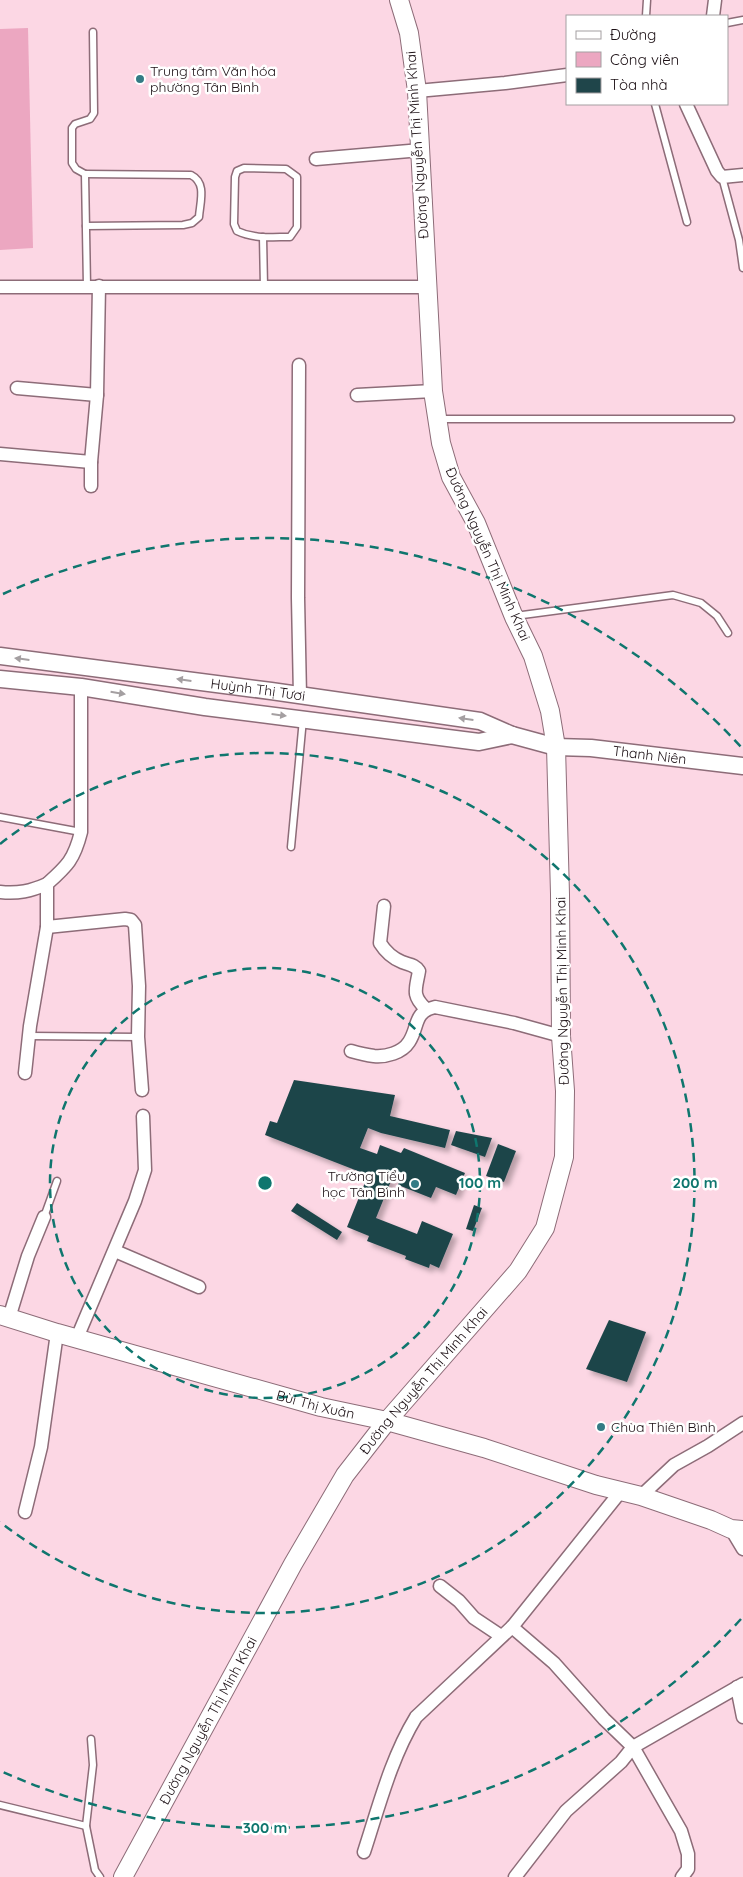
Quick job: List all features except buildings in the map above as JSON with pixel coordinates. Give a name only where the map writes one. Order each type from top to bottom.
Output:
[{"type":"main road","name":"Đường Nguyễn Thị Minh Khai","points":[[123,1877],[293,1564],[345,1475],[387,1421],[518,1271],[545,1228],[564,1157],[565,1091],[561,1036],[556,747],[550,711],[533,656],[514,617],[476,523],[451,477],[436,419],[426,287],[421,150],[416,91],[409,33],[399,0]]},
{"type":"main road","name":"Bùi Thị Xuân","points":[[4,1316],[57,1333],[321,1407],[387,1421],[484,1448],[596,1485],[641,1496],[737,1530]]},
{"type":"street","points":[[713,15],[714,0]]},
{"type":"street","points":[[416,91],[566,75]]},
{"type":"street","points":[[686,105],[722,177],[731,178],[743,175]]},
{"type":"street","points":[[316,159],[421,150]]},
{"type":"street","points":[[91,486],[96,395],[93,286]]},
{"type":"street","points":[[0,287],[426,287]]},
{"type":"street","points":[[299,364],[298,598],[300,696]]},
{"type":"street","points":[[17,388],[96,395]]},
{"type":"street","points":[[357,395],[433,391]]},
{"type":"street","points":[[0,454],[91,462]]},
{"type":"street","name":"Huỳnh Thị Tươi","points":[[0,656],[480,721],[512,735],[556,747]]},
{"type":"street","name":"Huỳnh Thị Tươi","points":[[0,678],[80,687],[205,707],[303,718],[479,742],[512,735]]},
{"type":"street","points":[[0,892],[30,892],[47,884],[67,866],[74,855],[81,832],[80,687]]},
{"type":"street","points":[[385,729],[387,709]]},
{"type":"street","name":"Thanh Niên","points":[[556,747],[591,748],[743,766]]},
{"type":"street","points":[[25,1073],[29,1036],[47,927],[47,884]]},
{"type":"street","points":[[384,906],[380,942],[386,952],[401,962],[416,965],[420,971],[415,995],[426,1009]]},
{"type":"street","points":[[47,927],[125,919],[131,920],[135,925],[138,978],[138,1037],[142,1090]]},
{"type":"street","points":[[351,1051],[374,1056],[387,1056],[399,1050],[409,1042],[419,1016],[426,1009],[435,1007],[514,1023],[561,1036]]},
{"type":"street","points":[[76,1338],[115,1251],[145,1170],[143,1116]]},
{"type":"street","points":[[4,1316],[44,1217]]},
{"type":"street","points":[[115,1251],[199,1287]]},
{"type":"street","points":[[25,1512],[41,1447],[57,1333]]},
{"type":"street","points":[[641,1496],[674,1465],[743,1423]]},
{"type":"street","points":[[364,1852],[390,1770],[407,1731],[416,1717],[512,1626],[621,1492]]},
{"type":"street","points":[[737,1530],[743,1549]]},
{"type":"street","points":[[440,1586],[459,1601],[474,1618],[501,1636]]},
{"type":"street","points":[[512,1626],[554,1663],[632,1747],[681,1831],[688,1854],[688,1869],[682,1877]]},
{"type":"street","points":[[515,1877],[566,1811],[621,1762],[632,1747],[740,1686],[743,1717]]},
{"type":"lane","points":[[646,15],[647,0]]},
{"type":"lane","points":[[728,23],[743,20]]},
{"type":"lane","points":[[86,226],[182,225],[192,223],[199,217],[201,186],[198,178],[191,175],[85,174],[76,169],[72,163],[72,128],[75,124],[90,120],[94,113],[92,32]]},
{"type":"lane","points":[[655,105],[687,222]]},
{"type":"lane","points":[[244,168],[286,168],[297,177],[297,227],[290,237],[263,237],[246,235],[237,231],[234,224],[235,176],[237,171],[244,168]]},
{"type":"lane","points":[[85,174],[86,226],[93,286]]},
{"type":"lane","points":[[722,177],[739,240],[743,268]]},
{"type":"lane","points":[[263,237],[264,287]]},
{"type":"lane","points":[[436,419],[730,419]]},
{"type":"lane","points":[[514,617],[673,595],[701,603],[716,616],[728,633]]},
{"type":"lane","points":[[291,847],[303,718]]},
{"type":"lane","points":[[0,816],[81,832]]},
{"type":"lane","points":[[29,1036],[138,1037]]},
{"type":"lane","points":[[44,1217],[56,1180]]},
{"type":"lane","points":[[91,1739],[93,1765],[86,1826],[96,1870],[100,1877]]},
{"type":"lane","points":[[0,1805],[86,1826]]},
{"type":"green space","points":[[28,28],[33,248],[0,250],[0,29]]},
{"type":"place","name":"Trung tâm Văn hóa phường Tân Bình","points":[[140,79]]},
{"type":"place","name":"Trường Tiểu học Tân Bình","points":[[415,1184]]},
{"type":"place","name":"Chùa Thiên Bình","points":[[601,1427]]}]
